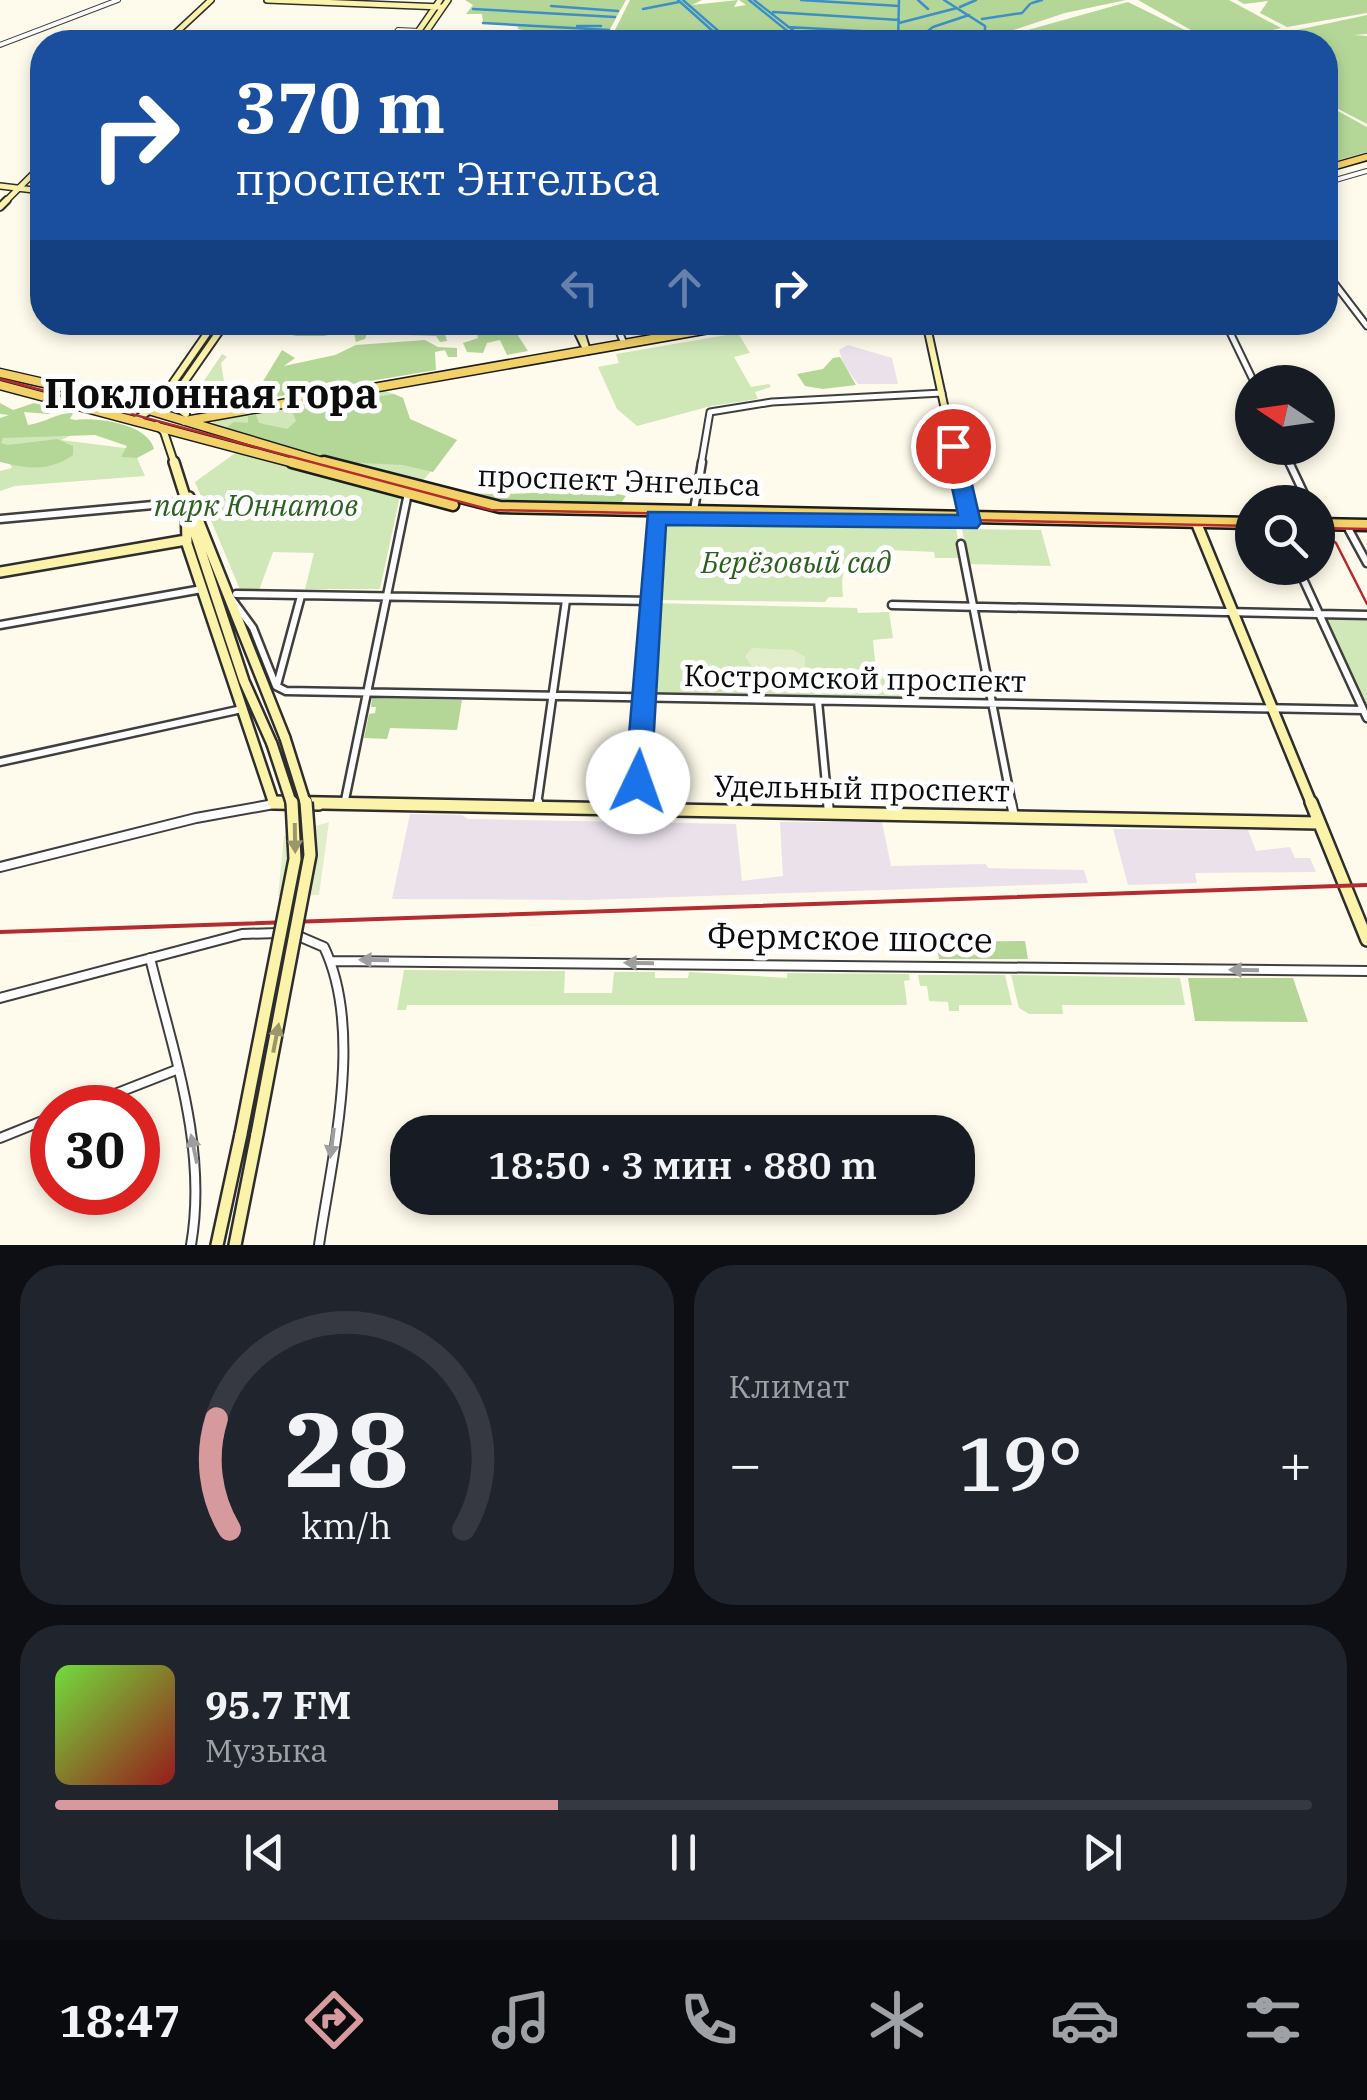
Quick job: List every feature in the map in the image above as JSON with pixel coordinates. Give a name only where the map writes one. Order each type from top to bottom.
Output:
[{"type":"main road","points":[[1338,167],[1367,159]]},
{"type":"main road","points":[[184,422],[657,335]]},
{"type":"main road","points":[[184,422],[671,335]]},
{"type":"main road","name":"проспект Энгельса","points":[[0,373],[149,410],[395,485],[500,507],[969,520]]},
{"type":"main road","name":"проспект Энгельса","points":[[0,385],[154,424],[184,422],[395,485],[408,494],[498,513],[1235,525]]},
{"type":"main road","points":[[209,431],[204,426],[211,416]]},
{"type":"main road","points":[[1335,526],[1367,528]]},
{"type":"main road","points":[[1335,528],[1367,528]]},
{"type":"street","points":[[38,30],[118,0]]},
{"type":"street","points":[[181,30],[212,0]]},
{"type":"street","points":[[266,0],[440,4]]},
{"type":"street","points":[[326,0],[440,4]]},
{"type":"street","points":[[420,30],[440,4]]},
{"type":"street","points":[[425,30],[440,4]]},
{"type":"street","points":[[0,44],[30,33]]},
{"type":"street","points":[[1338,179],[1367,171]]},
{"type":"street","points":[[0,205],[30,176]]},
{"type":"street","points":[[0,186],[30,189]]},
{"type":"street","points":[[1338,288],[1367,326]]},
{"type":"street","points":[[149,410],[163,397],[205,335]]},
{"type":"street","points":[[217,335],[178,394],[175,406],[184,422],[170,443],[232,594],[306,799],[310,855],[235,1245]]},
{"type":"street","points":[[580,335],[586,349]]},
{"type":"street","points":[[620,335],[623,341]]},
{"type":"street","points":[[929,335],[969,520]]},
{"type":"street","points":[[1232,335],[1246,365]]},
{"type":"street","points":[[694,511],[710,412],[772,402],[942,393]]},
{"type":"street","points":[[136,419],[178,394]]},
{"type":"street","points":[[154,424],[164,432],[181,502],[292,803],[295,859],[217,1245]]},
{"type":"street","points":[[344,805],[408,494]]},
{"type":"street","points":[[0,518],[181,502]]},
{"type":"street","points":[[0,867],[196,818],[279,804],[242,708],[186,540],[181,502]]},
{"type":"street","points":[[636,810],[656,517]]},
{"type":"street","points":[[1197,524],[1367,940]]},
{"type":"street","points":[[1349,530],[1367,564]]},
{"type":"street","points":[[0,572],[186,540]]},
{"type":"street","points":[[961,544],[1014,817]]},
{"type":"street","points":[[1306,585],[1365,714]]},
{"type":"street","points":[[0,625],[202,589]]},
{"type":"street","points":[[232,594],[651,601]]},
{"type":"street","points":[[232,594],[253,628],[276,686]]},
{"type":"street","points":[[276,686],[302,595]]},
{"type":"street","points":[[536,808],[566,600]]},
{"type":"street","points":[[892,605],[1367,615]]},
{"type":"street","name":"Костромской проспект","points":[[276,686],[286,691],[1273,708],[1365,714]]},
{"type":"street","points":[[818,700],[829,814]]},
{"type":"street","points":[[0,762],[242,708]]},
{"type":"street","name":"Удельный проспект","points":[[279,804],[1319,823]]},
{"type":"street","points":[[0,998],[242,934],[272,933],[313,939],[332,962],[340,992],[342,1046],[319,1245]]},
{"type":"street","points":[[150,958],[199,1179],[198,1218],[191,1245]]},
{"type":"street","name":"Фермское шоссе","points":[[332,962],[1367,971]]},
{"type":"street","points":[[137,1085],[176,1070]]},
{"type":"street","points":[[0,1138],[30,1126]]},
{"type":"shaded area","points":[[848,345],[892,358],[898,384],[858,384],[839,350]]},
{"type":"shaded area","points":[[410,814],[462,815],[468,819],[736,824],[742,881],[783,876],[780,822],[882,822],[891,866],[986,864],[988,868],[1084,870],[1088,883],[589,900],[392,899]]},
{"type":"shaded area","points":[[1113,829],[1248,830],[1256,851],[1290,847],[1295,858],[1310,858],[1316,872],[1195,873],[1197,883],[1128,885]]},
{"type":"green space","points":[[465,0],[626,0],[610,30],[523,30],[517,24],[483,23],[482,14],[466,14],[473,5]]},
{"type":"green space","points":[[630,0],[702,0],[692,5],[738,0],[734,7],[746,5],[739,0],[1126,0],[1065,13],[1013,30],[615,30]]},
{"type":"green space","points":[[1138,0],[1229,0],[1281,28],[1273,30],[1191,30]]},
{"type":"green space","points":[[1237,0],[1367,0],[1367,13],[1287,27],[1260,13],[1268,1],[1244,4]]},
{"type":"green space","points":[[1128,2],[1185,30],[1028,30]]},
{"type":"green space","points":[[1367,15],[1367,34],[1354,35],[1367,36],[1367,124],[1338,109],[1338,30],[1297,30]]},
{"type":"green space","points":[[1338,111],[1367,127],[1367,152],[1338,160]]},
{"type":"green space","points":[[408,335],[445,335],[447,341],[440,342],[436,336]]},
{"type":"green space","points":[[477,335],[518,335],[528,351],[507,355],[500,340],[487,343],[483,353],[467,352],[463,343],[478,338]]},
{"type":"green space","points":[[739,335],[750,353],[734,357],[751,387],[771,387],[755,392],[758,399],[711,406],[637,426],[617,409],[598,367],[619,363],[616,354]]},
{"type":"green space","points":[[425,340],[438,347],[457,348],[457,357],[448,357],[445,350],[435,352],[436,370],[251,401],[282,350],[295,358],[284,366],[335,355],[356,345]]},
{"type":"green space","points":[[222,354],[227,357],[221,363],[227,399],[243,392],[237,405],[190,410],[189,403]]},
{"type":"green space","points":[[840,357],[856,385],[823,389],[805,386],[797,374],[823,369],[833,358]]},
{"type":"green space","points":[[381,389],[403,398],[410,419],[457,440],[421,483],[211,425],[215,420]]},
{"type":"green space","points":[[394,394],[403,398],[410,419],[457,440],[433,472],[403,465],[341,462],[223,430],[234,422],[248,423],[248,416],[256,415],[259,423],[287,429],[296,421],[292,411]]},
{"type":"green space","points":[[0,403],[13,410],[34,403],[60,409],[48,414],[24,412],[28,425],[73,413],[70,419],[121,424],[142,433],[154,449],[137,458],[121,457],[127,446],[95,435],[3,438],[1,443],[8,445],[57,439],[73,446],[73,455],[45,467],[0,462],[0,418],[9,415],[0,414]]},
{"type":"green space","points":[[81,431],[61,440],[133,449],[145,476],[15,486],[0,491],[0,471],[12,468],[0,446],[0,434]]},
{"type":"green space","name":"парк Юннатов","points":[[238,451],[400,496],[380,589],[305,589],[314,553],[273,552],[258,593],[241,592],[195,482]]},
{"type":"green space","points":[[590,491],[626,496],[620,504],[505,502],[470,496]]},
{"type":"green space","name":"Берёзовый сад","points":[[658,521],[947,526],[956,528],[961,558],[935,558],[934,552],[889,550],[889,556],[861,552],[844,572],[843,597],[829,597],[825,602],[654,600]]},
{"type":"green space","points":[[962,529],[1041,530],[1051,566],[969,564]]},
{"type":"green space","name":"Берёзовый сад","points":[[654,603],[889,612],[893,638],[873,640],[876,671],[897,673],[900,697],[645,692]]},
{"type":"green space","points":[[1329,618],[1367,619],[1367,706],[1326,622]]},
{"type":"green space","points":[[752,648],[794,650],[805,657],[805,667],[794,673],[753,669],[745,656]]},
{"type":"green space","points":[[372,698],[462,700],[457,730],[390,728],[387,739],[364,738],[369,714],[375,713]]},
{"type":"green space","points":[[329,822],[319,895],[278,896],[284,836]]},
{"type":"green space","points":[[1025,941],[1028,959],[939,959],[936,942]]},
{"type":"green space","points":[[404,970],[565,971],[564,993],[612,993],[614,972],[655,972],[655,978],[688,978],[689,972],[787,978],[787,973],[909,974],[910,980],[904,981],[907,1005],[407,1005],[406,1010],[397,1010]]},
{"type":"green space","points":[[918,975],[1005,975],[1012,1005],[959,1005],[959,1011],[949,1011],[948,1002],[929,1001],[927,986],[920,986]]},
{"type":"green space","points":[[1011,975],[1180,978],[1185,1005],[1062,1005],[1063,1014],[1029,1014],[1019,1008]]},
{"type":"green space","points":[[1188,978],[1293,978],[1308,1022],[1195,1021]]},
{"type":"waterway","points":[[678,0],[712,30]]},
{"type":"waterway","points":[[683,0],[717,30]]},
{"type":"waterway","points":[[749,0],[786,30]]},
{"type":"waterway","points":[[754,0],[789,27]]},
{"type":"waterway","points":[[801,0],[899,6]]},
{"type":"waterway","points":[[899,0],[899,6]]},
{"type":"waterway","points":[[918,0],[928,9]]},
{"type":"waterway","points":[[944,0],[957,8]]},
{"type":"waterway","points":[[960,7],[976,0]]},
{"type":"waterway","points":[[1032,3],[1042,0]]},
{"type":"waterway","points":[[643,9],[679,2]]},
{"type":"waterway","points":[[982,19],[1022,13],[1030,4]]},
{"type":"waterway","points":[[551,6],[618,11]]},
{"type":"waterway","points":[[899,6],[899,20]]},
{"type":"waterway","points":[[899,23],[957,8]]},
{"type":"waterway","points":[[957,8],[968,15]]},
{"type":"waterway","points":[[473,9],[615,17]]},
{"type":"waterway","points":[[773,12],[899,20]]},
{"type":"waterway","points":[[929,30],[968,15]]},
{"type":"waterway","points":[[968,15],[985,26],[985,30]]},
{"type":"waterway","points":[[898,30],[899,20]]},
{"type":"waterway","points":[[483,23],[609,30]]},
{"type":"waterway","points":[[577,26],[601,26]]},
{"type":"waterway","points":[[789,27],[842,30]]},
{"type":"waterway","points":[[789,27],[793,30]]},
{"type":"tram line","points":[[0,379],[491,510],[1235,526]]},
{"type":"tram line","points":[[1335,528],[1367,529]]},
{"type":"tram line","points":[[1335,542],[1367,604]]},
{"type":"railway","points":[[0,932],[1367,885]]},
{"type":"district","name":"Поклонная гора","points":[[211,394]]},
{"type":"route","points":[[638,782],[656,517],[970,523],[953,446]]}]
